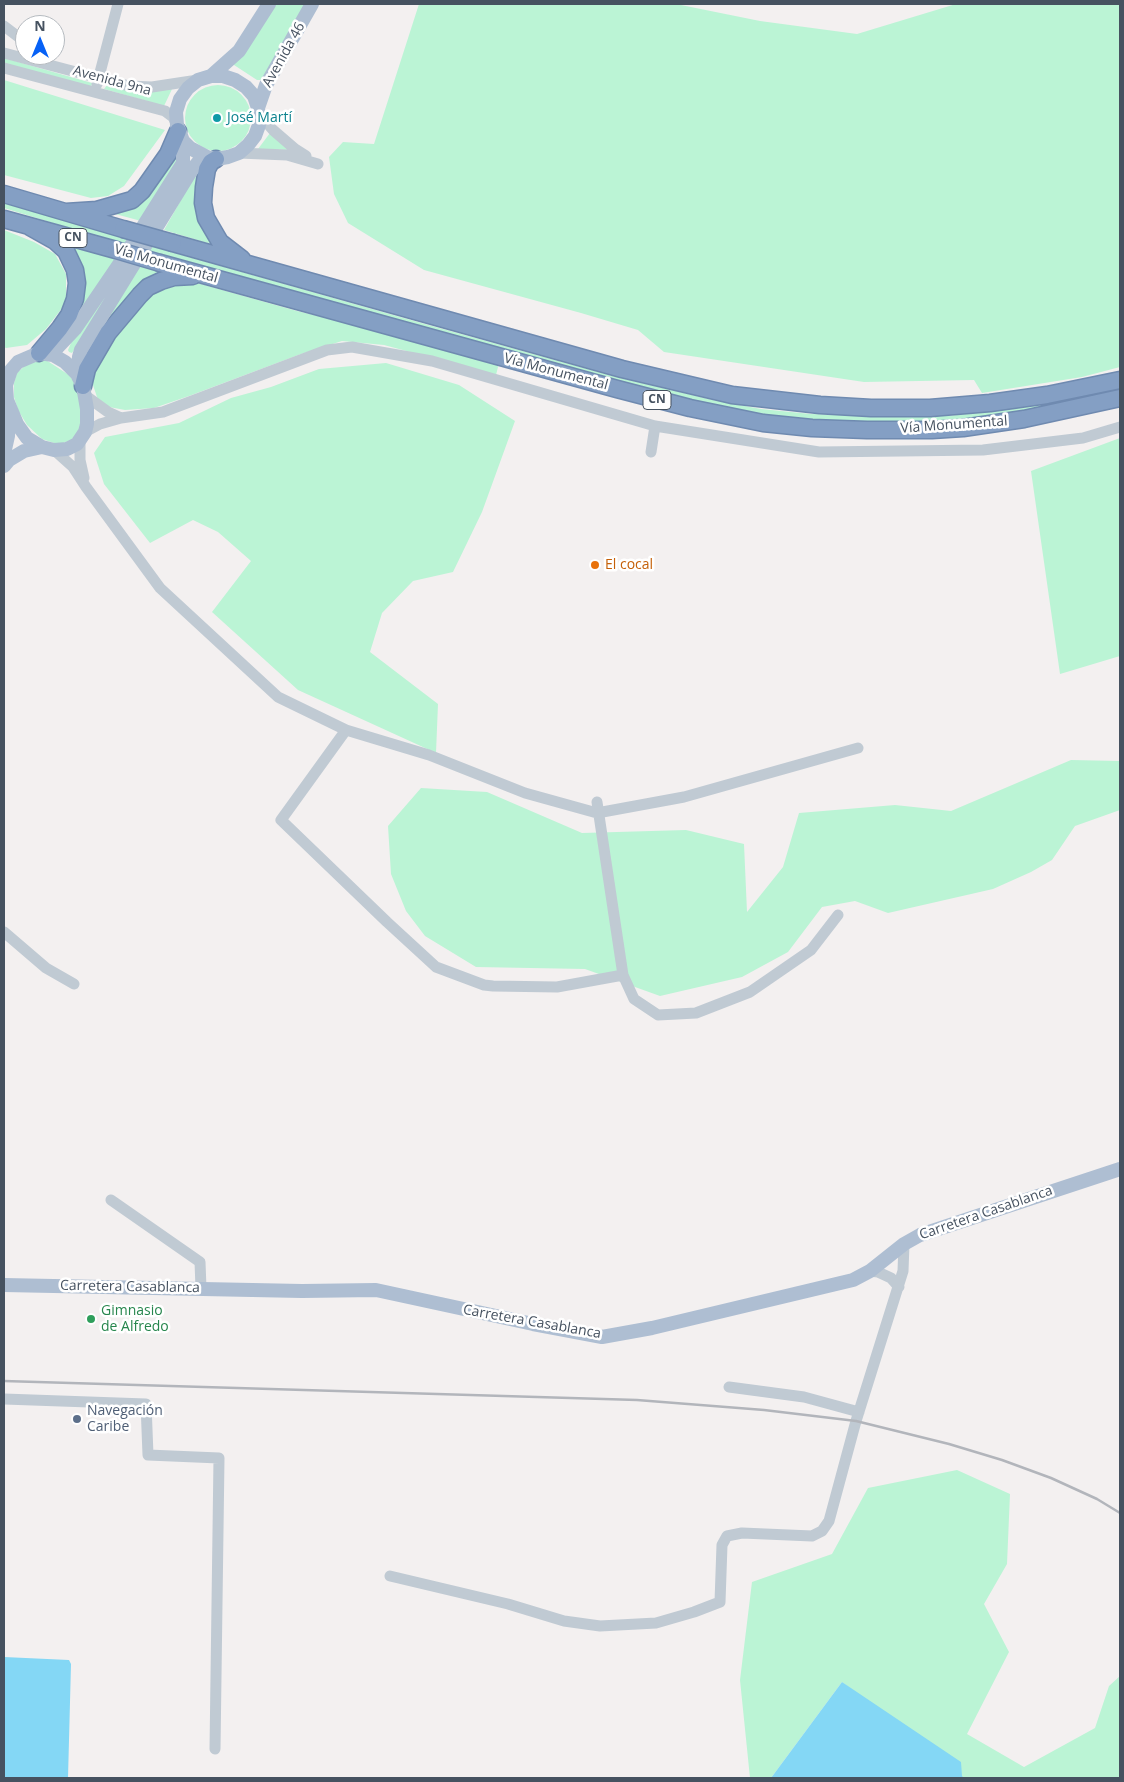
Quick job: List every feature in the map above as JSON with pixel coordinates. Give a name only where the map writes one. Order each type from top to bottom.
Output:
[{"type":"highway","points":[[66,212],[102,209],[132,200],[142,191],[158,169],[179,132]]},
{"type":"highway","points":[[211,158],[204,187],[203,203],[206,218],[220,242],[252,266]]},
{"type":"highway","name":"Vía Monumental","points":[[4,194],[252,266],[622,368],[732,395],[820,405],[871,408],[930,408],[990,403],[1038,396],[1120,380]]},
{"type":"highway","name":"Vía Monumental","points":[[4,218],[30,227],[617,389],[690,408],[763,422],[812,428],[867,430],[940,429],[994,424],[1031,418],[1120,398]]},
{"type":"highway","points":[[30,227],[54,240],[66,250],[75,270],[77,283],[75,299],[69,314],[42,353]]},
{"type":"highway","points":[[82,385],[87,368],[103,340],[130,304],[140,295],[148,288],[168,279],[205,275]]},
{"type":"main road","points":[[4,454],[8,428],[6,390],[7,379],[11,370],[18,362],[57,348],[75,329],[120,263],[183,163],[185,151],[179,132],[176,112],[180,99],[188,88],[239,52],[269,4]]},
{"type":"main road","name":"Avenida 46","points":[[259,111],[266,85],[312,4]]},
{"type":"main road","points":[[4,466],[9,460],[24,451],[67,449],[73,447],[82,436],[88,416],[79,357],[81,350],[191,171],[200,160],[228,157],[239,152],[255,136],[259,125],[259,111],[254,96],[246,87],[235,80],[223,76],[204,78]]},
{"type":"main road","points":[[179,132],[198,154],[211,158]]},
{"type":"main road","points":[[42,353],[53,355],[65,362],[82,385]]},
{"type":"main road","points":[[4,360],[18,362]]},
{"type":"main road","points":[[7,400],[22,432],[27,438],[48,449]]},
{"type":"main road","name":"Carretera Casablanca","points":[[4,1285],[302,1291],[376,1290],[532,1324],[602,1337],[652,1328],[853,1280],[870,1271],[920,1234],[1120,1168]]},
{"type":"street","points":[[95,93],[118,4]]},
{"type":"street","points":[[4,26],[15,34]]},
{"type":"street","name":"Avenida 9na","points":[[4,53],[129,86],[152,87],[204,78]]},
{"type":"street","points":[[57,65],[62,69]]},
{"type":"street","name":"Avenida 9na","points":[[4,68],[165,111],[173,117],[179,132]]},
{"type":"street","points":[[239,152],[287,155],[318,164],[295,149],[273,130],[259,111]]},
{"type":"street","points":[[86,487],[82,472],[82,436],[100,424],[121,418],[163,412],[327,350],[352,347],[432,361],[656,426],[819,452],[983,450],[1083,438],[1120,427]]},
{"type":"street","points":[[82,385],[108,412],[121,418]]},
{"type":"street","points":[[651,452],[656,426]]},
{"type":"street","points":[[48,449],[73,467],[160,588],[278,697],[346,730],[428,755],[525,793],[597,808],[684,797],[858,748]]},
{"type":"street","points":[[346,730],[281,820],[436,967],[484,985],[493,986],[557,987],[623,975]]},
{"type":"street","points":[[597,808],[623,975],[634,998],[658,1015],[696,1014],[750,992],[811,950],[838,915]]},
{"type":"street","points":[[4,932],[46,968],[74,984]]},
{"type":"street","points":[[111,1200],[200,1262],[201,1288]]},
{"type":"street","points":[[390,1576],[508,1604],[564,1621],[600,1626],[656,1623],[720,1602],[722,1546],[727,1536],[742,1532],[812,1536],[822,1531],[829,1521],[859,1412],[903,1271],[904,1244]]},
{"type":"street","points":[[870,1271],[892,1278],[898,1287]]},
{"type":"street","points":[[730,1388],[804,1397],[859,1412]]},
{"type":"street","points":[[4,1399],[146,1404],[148,1455],[219,1458],[215,1749]]},
{"type":"green space","points":[[273,4],[306,4],[262,80],[257,80],[234,65],[234,62]]},
{"type":"green space","points":[[419,4],[676,4],[760,21],[857,34],[956,4],[1120,4],[1120,367],[1082,377],[982,393],[974,380],[864,382],[664,352],[638,330],[424,270],[348,223],[334,194],[329,157],[343,142],[374,144]]},
{"type":"green space","points":[[4,58],[15,61],[15,65],[29,65],[92,83],[91,89],[4,64]]},
{"type":"green space","points":[[4,80],[165,130],[124,186],[108,196],[91,198],[4,175]]},
{"type":"green space","points":[[108,84],[173,87],[164,106],[104,89]]},
{"type":"green space","points":[[218,85],[231,87],[241,95],[249,105],[251,118],[249,131],[241,141],[231,149],[218,151],[205,149],[195,141],[187,131],[185,118],[187,105],[195,95],[205,87]]},
{"type":"green space","points":[[270,133],[291,150],[258,149]]},
{"type":"green space","points":[[177,152],[179,162],[141,221],[108,212]]},
{"type":"green space","points":[[204,166],[215,242],[207,243],[164,230],[191,182]]},
{"type":"green space","points":[[4,201],[154,247],[613,376],[713,400],[761,409],[811,414],[949,416],[997,410],[1120,385],[1120,393],[1066,406],[951,423],[813,421],[763,417],[716,408],[111,241],[4,208]]},
{"type":"green space","points":[[4,230],[34,242],[55,254],[66,274],[66,303],[46,329],[27,345],[6,348],[4,347]]},
{"type":"green space","points":[[65,243],[117,257],[70,329],[79,299]]},
{"type":"green space","points":[[126,261],[131,263],[72,353],[69,352],[71,343]]},
{"type":"green space","points":[[139,266],[175,272],[139,284],[127,297],[87,360],[87,354]]},
{"type":"green space","points":[[194,282],[297,311],[373,329],[499,363],[496,375],[384,345],[342,341],[301,354],[154,408],[125,410],[109,407],[98,400],[92,382],[96,367],[113,333],[153,288]]},
{"type":"green space","points":[[46,360],[69,375],[76,384],[83,412],[78,433],[71,440],[63,443],[54,443],[42,439],[27,425],[18,410],[14,397],[14,383],[17,373],[29,362]]},
{"type":"green space","points":[[386,363],[459,385],[515,421],[482,512],[453,572],[413,581],[382,613],[370,652],[438,704],[436,753],[298,690],[212,612],[251,561],[218,532],[193,520],[150,543],[104,484],[94,453],[105,437],[179,423],[231,398],[271,387],[319,369]]},
{"type":"green space","points":[[1120,438],[1120,656],[1060,674],[1031,471]]},
{"type":"green space","points":[[1071,760],[1120,761],[1120,810],[1075,826],[1052,860],[1031,872],[993,889],[888,913],[855,901],[822,907],[788,952],[742,977],[660,996],[585,969],[476,967],[425,936],[406,911],[391,874],[388,826],[421,788],[487,792],[582,833],[686,830],[744,844],[747,912],[783,867],[799,813],[895,805],[951,811]]},
{"type":"green space","points":[[957,1470],[1010,1494],[1007,1564],[984,1604],[1009,1652],[967,1734],[1024,1767],[1095,1728],[1109,1686],[1120,1676],[1120,1778],[964,1778],[842,1682],[771,1778],[750,1778],[740,1680],[752,1582],[832,1554],[868,1488]]},
{"type":"water","points":[[4,1657],[69,1660],[71,1664],[68,1778],[4,1778]]},
{"type":"water","points":[[842,1682],[961,1762],[962,1776],[964,1778],[771,1778]]},
{"type":"railway","points":[[4,1381],[637,1400],[764,1410],[856,1421],[949,1444],[1002,1460],[1051,1478],[1097,1499],[1120,1513]]},
{"type":"place","name":"José Martí","points":[[217,118]]},
{"type":"place","name":"El cocal","points":[[595,565]]},
{"type":"place","name":"Gimnasio de Alfredo","points":[[91,1319]]},
{"type":"place","name":"Navegación Caribe","points":[[77,1419]]}]
